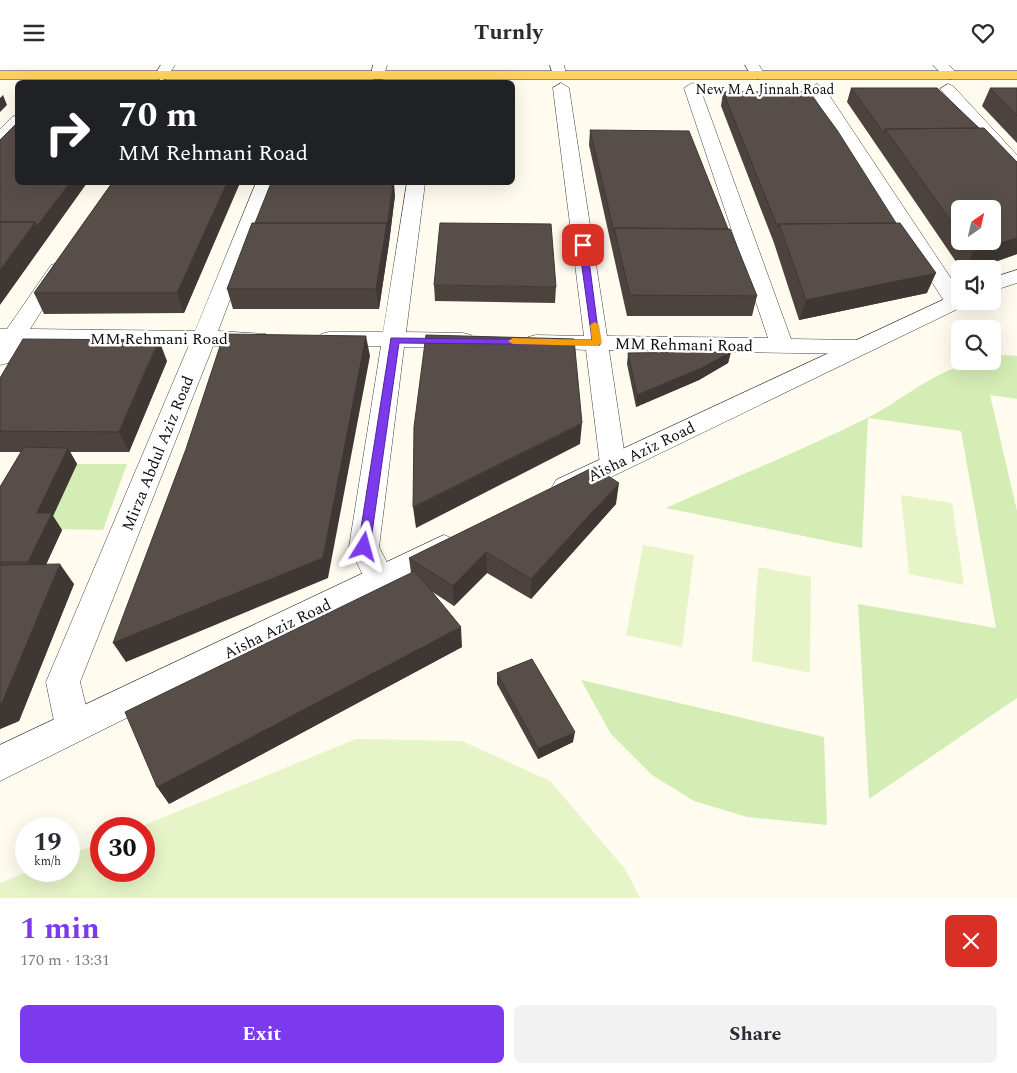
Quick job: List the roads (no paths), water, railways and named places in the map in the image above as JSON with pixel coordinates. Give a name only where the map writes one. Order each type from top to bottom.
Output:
[{"type":"main road","name":"New M A Jinnah Road","points":[[0,75],[165,70],[379,71],[559,76],[755,70],[946,77],[1017,90]]},
{"type":"main road","name":"New M A Jinnah Road","points":[[515,87],[559,76],[692,88],[817,89],[946,77],[1017,75]]},
{"type":"main road","points":[[0,88],[15,88]]},
{"type":"street","points":[[559,76],[613,465]]},
{"type":"street","points":[[946,77],[1017,166]]},
{"type":"street","points":[[692,88],[782,346]]},
{"type":"street","points":[[817,89],[951,290]]},
{"type":"street","points":[[0,139],[15,123]]},
{"type":"street","name":"Mirza Abdul Aziz Road","points":[[73,726],[63,682],[204,338],[264,185]]},
{"type":"street","points":[[380,578],[364,547],[416,185]]},
{"type":"street","points":[[0,358],[7,336],[66,255]]},
{"type":"street","points":[[1001,282],[1017,276]]},
{"type":"street","name":"Aisha Aziz Road","points":[[541,499],[951,303]]},
{"type":"street","name":"MM Rehmani Road","points":[[7,336],[280,339]]},
{"type":"street","points":[[309,339],[488,341]]},
{"type":"street","name":"MM Rehmani Road","points":[[518,341],[858,347]]},
{"type":"street","name":"Aisha Aziz Road","points":[[0,763],[470,534]]}]
